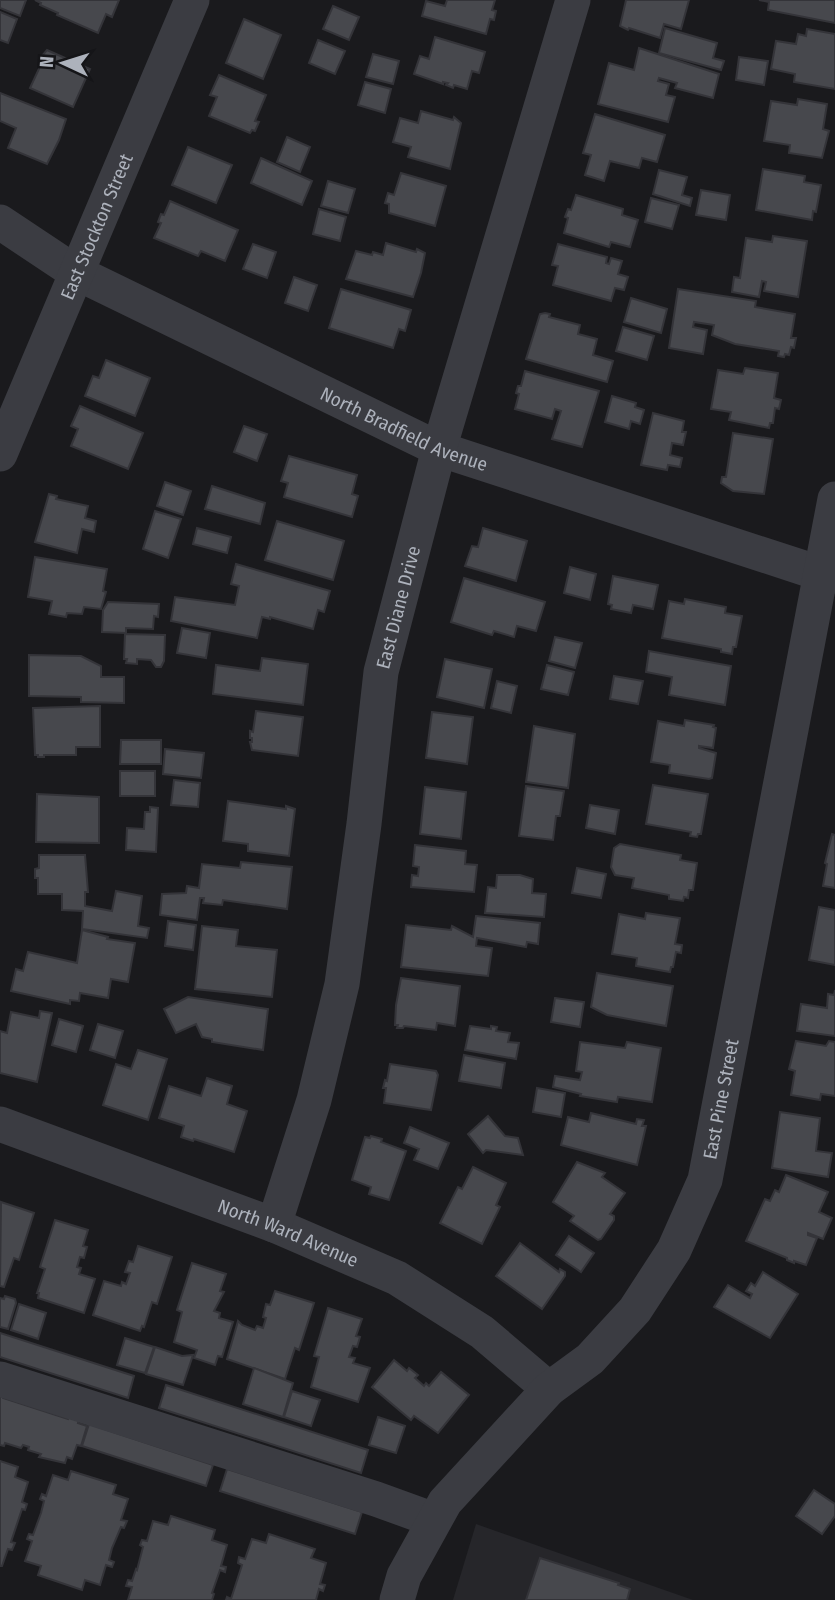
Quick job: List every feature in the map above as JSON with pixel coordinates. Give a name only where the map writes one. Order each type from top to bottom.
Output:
[{"type":"street","name":"East Stockton Street","points":[[0,454],[192,0]]},
{"type":"street","name":"East Diane Drive","points":[[274,1226],[314,1100],[342,984],[381,672],[439,449],[573,0]]},
{"type":"street","name":"North Bradfield Avenue","points":[[0,222],[75,272],[439,449],[829,575]]},
{"type":"street","name":"East Pine Street","points":[[397,1600],[404,1576],[445,1502],[549,1389],[590,1359],[635,1310],[674,1250],[705,1180],[829,575],[835,499]]},
{"type":"street","name":"North Ward Avenue","points":[[0,1124],[274,1226],[397,1278],[482,1332],[549,1389]]},
{"type":"street","points":[[0,1379],[434,1520]]},
{"type":"shaded area","points":[[476,1524],[693,1600],[453,1600]]},
{"type":"building","points":[[0,0],[26,0],[20,16],[0,8]]},
{"type":"building","points":[[35,0],[119,0],[112,17],[106,14],[98,33],[57,15],[58,13]]},
{"type":"building","points":[[447,0],[495,0],[492,10],[496,11],[494,20],[490,19],[486,34],[422,16],[426,1],[445,6]]},
{"type":"building","points":[[626,0],[689,0],[681,29],[664,24],[660,38],[620,26]]},
{"type":"building","points":[[759,0],[835,0],[835,23],[768,10],[769,2]]},
{"type":"building","points":[[333,6],[359,17],[349,40],[323,29]]},
{"type":"building","points":[[0,12],[17,19],[8,43],[0,40]]},
{"type":"building","points":[[244,19],[281,35],[263,79],[226,63]]},
{"type":"building","points":[[665,28],[717,43],[713,58],[724,61],[721,70],[659,53]]},
{"type":"building","points":[[807,29],[835,34],[835,89],[794,82],[795,74],[771,69],[776,41],[796,44],[798,34],[806,36]]},
{"type":"building","points":[[435,37],[485,52],[479,73],[472,71],[467,89],[454,85],[453,88],[446,85],[448,83],[443,84],[414,74],[420,56],[429,59]]},
{"type":"building","points":[[318,40],[345,51],[335,74],[309,63]]},
{"type":"building","points":[[639,48],[719,74],[713,98],[675,88],[677,83],[659,78],[658,81],[669,84],[666,95],[675,97],[668,122],[598,104],[609,63],[634,70]]},
{"type":"building","points":[[47,50],[90,69],[73,107],[30,88],[44,58],[41,57]]},
{"type":"building","points":[[373,54],[399,61],[393,84],[366,77]]},
{"type":"building","points":[[739,57],[768,61],[764,85],[736,80]]},
{"type":"building","points":[[219,75],[266,95],[255,121],[259,122],[255,131],[250,133],[209,116],[217,97],[210,95]]},
{"type":"building","points":[[365,82],[391,89],[385,113],[358,105]]},
{"type":"building","points":[[0,93],[66,119],[47,164],[8,148],[16,128],[0,121]]},
{"type":"building","points":[[798,99],[827,104],[823,129],[829,131],[822,158],[789,153],[790,145],[764,141],[771,101],[797,105]]},
{"type":"building","points":[[421,111],[453,120],[454,117],[461,123],[450,169],[408,157],[411,147],[393,142],[400,118],[418,123]]},
{"type":"building","points":[[595,114],[665,135],[657,162],[642,158],[639,168],[610,161],[604,181],[585,175],[591,155],[583,153]]},
{"type":"building","points":[[287,137],[310,147],[300,172],[277,162]]},
{"type":"building","points":[[188,147],[232,165],[216,203],[172,185]]},
{"type":"building","points":[[261,158],[312,181],[302,205],[251,183]]},
{"type":"building","points":[[763,169],[805,176],[804,182],[821,185],[812,220],[756,210]]},
{"type":"building","points":[[659,170],[687,177],[682,195],[692,198],[690,206],[653,194]]},
{"type":"building","points":[[401,173],[446,186],[435,226],[389,213],[389,204],[385,203],[388,193],[394,195]]},
{"type":"building","points":[[328,181],[355,189],[348,213],[321,206]]},
{"type":"building","points":[[701,190],[730,195],[726,220],[696,215]]},
{"type":"building","points":[[576,195],[623,209],[622,215],[638,220],[630,247],[611,242],[609,247],[564,233],[568,218],[565,217],[568,209],[571,210]]},
{"type":"building","points":[[651,198],[679,205],[672,229],[645,222]]},
{"type":"building","points":[[170,201],[238,230],[225,261],[201,251],[198,256],[154,238],[161,223],[158,222],[161,214],[164,215]]},
{"type":"building","points":[[319,209],[346,217],[340,241],[313,234]]},
{"type":"building","points":[[773,236],[807,241],[798,297],[764,291],[766,282],[762,281],[759,297],[732,292],[734,277],[740,278],[746,238],[772,242]]},
{"type":"building","points":[[386,243],[425,253],[413,297],[346,279],[356,251],[383,255]]},
{"type":"building","points":[[253,244],[276,252],[267,278],[243,269]]},
{"type":"building","points":[[558,244],[607,257],[606,263],[609,264],[611,258],[622,261],[618,274],[628,277],[624,290],[615,288],[611,301],[553,285],[558,266],[552,265]]},
{"type":"building","points":[[294,277],[317,285],[308,311],[285,303]]},
{"type":"building","points":[[341,289],[411,310],[405,331],[399,329],[393,348],[329,328]]},
{"type":"building","points":[[678,289],[756,301],[755,307],[795,314],[791,338],[796,338],[794,348],[791,347],[789,355],[778,356],[779,351],[735,344],[712,335],[714,325],[694,322],[693,327],[707,330],[703,354],[669,348]]},
{"type":"building","points":[[631,298],[667,309],[661,333],[624,322]]},
{"type":"building","points":[[540,314],[550,314],[549,317],[580,325],[578,334],[597,339],[593,355],[613,361],[607,382],[526,359]]},
{"type":"building","points":[[623,327],[654,336],[647,360],[616,351]]},
{"type":"building","points":[[106,360],[150,378],[135,416],[85,396],[93,376],[99,378]]},
{"type":"building","points":[[745,368],[778,373],[774,398],[781,400],[779,409],[775,408],[773,423],[770,423],[769,428],[729,420],[731,412],[711,409],[718,370],[743,374]]},
{"type":"building","points":[[525,371],[599,391],[582,447],[552,439],[561,411],[555,409],[552,419],[515,409],[519,394],[516,393]]},
{"type":"building","points":[[612,396],[636,403],[635,407],[644,410],[640,424],[631,421],[629,429],[605,422]]},
{"type":"building","points":[[80,406],[143,433],[128,469],[71,446],[78,429],[71,426]]},
{"type":"building","points":[[653,413],[684,421],[682,432],[686,432],[683,445],[672,443],[670,455],[682,458],[680,467],[668,465],[667,470],[641,465]]},
{"type":"building","points":[[244,426],[267,434],[257,461],[234,452]]},
{"type":"building","points":[[733,433],[773,439],[764,494],[733,491],[721,483],[722,477],[726,477]]},
{"type":"building","points":[[289,456],[357,475],[352,494],[358,496],[352,517],[284,497],[288,483],[281,481]]},
{"type":"building","points":[[165,482],[191,491],[183,515],[157,506]]},
{"type":"building","points":[[212,486],[265,503],[260,524],[205,509]]},
{"type":"building","points":[[49,494],[57,496],[56,499],[88,506],[85,518],[96,521],[94,532],[82,529],[77,553],[35,542]]},
{"type":"building","points":[[155,511],[181,519],[168,558],[143,549]]},
{"type":"building","points":[[277,521],[344,541],[333,580],[265,560]]},
{"type":"building","points":[[197,528],[231,537],[227,553],[193,544]]},
{"type":"building","points":[[483,528],[527,541],[516,581],[465,566],[472,546],[478,547]]},
{"type":"building","points":[[35,557],[107,569],[103,591],[106,592],[101,609],[84,607],[82,614],[67,613],[66,617],[49,614],[52,601],[28,597]]},
{"type":"building","points":[[236,564],[330,591],[324,612],[318,610],[313,629],[262,617],[257,638],[171,621],[175,597],[235,605],[239,586],[231,584]]},
{"type":"building","points":[[570,567],[596,574],[590,600],[564,593]]},
{"type":"building","points":[[613,576],[658,585],[653,609],[633,605],[631,613],[611,609],[612,605],[608,604]]},
{"type":"building","points":[[464,578],[545,602],[536,631],[517,626],[514,637],[494,631],[492,635],[451,622]]},
{"type":"building","points":[[685,599],[726,607],[725,613],[742,616],[732,654],[721,652],[721,649],[662,638],[669,601],[684,604]]},
{"type":"building","points":[[108,602],[159,604],[153,629],[126,628],[126,633],[102,632],[103,610]]},
{"type":"building","points":[[182,628],[210,633],[206,658],[177,653]]},
{"type":"building","points":[[125,634],[165,635],[164,661],[161,667],[156,667],[151,660],[137,659],[137,664],[126,663]]},
{"type":"building","points":[[555,637],[582,643],[575,668],[549,661]]},
{"type":"building","points":[[649,651],[731,666],[725,705],[669,695],[672,677],[646,672]]},
{"type":"building","points":[[29,655],[81,656],[101,666],[101,677],[124,677],[124,703],[81,702],[81,697],[29,696]]},
{"type":"building","points":[[262,658],[308,664],[303,705],[213,694],[216,665],[260,671]]},
{"type":"building","points":[[445,659],[492,669],[484,708],[437,697]]},
{"type":"building","points":[[547,665],[574,672],[568,695],[541,689]]},
{"type":"building","points":[[614,676],[643,681],[638,704],[610,699]]},
{"type":"building","points":[[497,681],[517,686],[511,713],[491,708]]},
{"type":"building","points":[[100,706],[100,747],[76,747],[76,755],[35,755],[33,708]]},
{"type":"building","points":[[256,711],[303,717],[298,756],[252,750],[250,731],[253,732]]},
{"type":"building","points":[[432,712],[473,717],[467,764],[426,758]]},
{"type":"building","points":[[685,720],[714,725],[716,728],[713,748],[699,746],[716,753],[712,778],[669,773],[670,765],[651,762],[658,721],[684,726]]},
{"type":"building","points":[[534,726],[575,734],[568,788],[526,782]]},
{"type":"building","points":[[121,740],[161,740],[161,764],[120,764]]},
{"type":"building","points":[[165,749],[204,753],[201,778],[163,774]]},
{"type":"building","points":[[120,771],[155,771],[155,796],[120,796]]},
{"type":"building","points":[[174,780],[200,783],[198,807],[171,805]]},
{"type":"building","points":[[653,785],[708,794],[701,834],[697,837],[690,836],[691,832],[646,824]]},
{"type":"building","points":[[526,786],[564,791],[560,816],[556,816],[553,840],[519,836]]},
{"type":"building","points":[[425,787],[466,792],[461,839],[420,834]]},
{"type":"building","points":[[37,794],[99,797],[99,843],[36,842]]},
{"type":"building","points":[[228,801],[295,809],[289,856],[248,851],[248,844],[223,841]]},
{"type":"building","points":[[590,805],[619,810],[615,834],[586,828]]},
{"type":"building","points":[[150,807],[158,808],[156,852],[126,850],[127,828],[144,829],[145,812],[150,812]]},
{"type":"building","points":[[832,834],[835,835],[835,888],[823,886]]},
{"type":"building","points":[[620,844],[681,855],[680,860],[697,863],[693,890],[689,890],[688,898],[684,897],[683,901],[669,899],[669,895],[632,888],[634,878],[615,875],[611,867],[614,848]]},
{"type":"building","points":[[415,845],[466,851],[465,864],[477,865],[474,892],[411,887],[412,875],[418,876],[419,867],[413,866]]},
{"type":"building","points":[[39,855],[85,855],[88,892],[85,892],[85,906],[112,911],[116,891],[142,896],[138,926],[149,928],[147,938],[82,929],[83,911],[62,910],[62,894],[38,894],[35,869],[39,868]]},
{"type":"building","points":[[241,862],[292,867],[287,909],[223,900],[222,905],[203,903],[204,898],[200,898],[197,920],[160,915],[162,894],[186,893],[187,886],[199,888],[202,864],[240,868]]},
{"type":"building","points":[[577,868],[606,874],[601,898],[572,893]]},
{"type":"building","points":[[497,875],[520,875],[533,879],[532,893],[546,894],[544,917],[485,913],[488,887],[496,888]]},
{"type":"building","points":[[819,907],[835,910],[835,965],[809,960]]},
{"type":"building","points":[[646,913],[680,918],[675,944],[682,945],[681,953],[676,952],[670,972],[636,966],[637,958],[612,954],[619,914],[645,919]]},
{"type":"building","points":[[476,916],[540,923],[538,944],[527,942],[526,947],[477,938],[476,946],[492,948],[488,976],[401,967],[406,925],[451,930],[452,926],[473,937]]},
{"type":"building","points":[[168,921],[196,925],[193,950],[165,946]]},
{"type":"building","points":[[202,926],[238,930],[236,946],[277,950],[272,997],[195,989]]},
{"type":"building","points":[[82,930],[108,937],[107,939],[135,943],[128,982],[111,979],[108,998],[80,993],[79,1001],[70,1000],[70,1004],[11,991],[16,969],[23,971],[28,952],[77,963]]},
{"type":"building","points":[[597,973],[673,986],[666,1026],[607,1015],[591,1007]]},
{"type":"building","points":[[401,978],[460,986],[455,1026],[437,1023],[436,1030],[404,1026],[397,1028],[396,1005]]},
{"type":"building","points":[[835,990],[835,1036],[797,1031],[801,1004],[827,1008],[828,994],[834,995]]},
{"type":"building","points":[[188,997],[268,1009],[263,1050],[212,1042],[212,1039],[202,1037],[196,1024],[176,1033],[164,1009]]},
{"type":"building","points":[[555,998],[584,1002],[580,1027],[551,1022]]},
{"type":"building","points":[[40,1011],[52,1013],[37,1082],[0,1073],[0,1031],[7,1033],[11,1012],[39,1018]]},
{"type":"building","points":[[59,1019],[83,1026],[76,1052],[52,1045]]},
{"type":"building","points":[[98,1024],[123,1031],[115,1058],[90,1050]]},
{"type":"building","points":[[470,1026],[491,1029],[491,1026],[497,1027],[496,1031],[510,1033],[508,1042],[519,1043],[516,1059],[465,1050]]},
{"type":"building","points":[[796,1041],[826,1046],[829,1041],[835,1042],[835,1096],[821,1094],[820,1100],[791,1095],[795,1071],[789,1069]]},
{"type":"building","points":[[580,1042],[625,1048],[627,1042],[661,1048],[652,1102],[618,1097],[617,1102],[580,1096],[581,1094],[553,1087],[555,1076],[580,1080],[582,1072],[576,1071]]},
{"type":"building","points":[[138,1050],[167,1059],[148,1120],[103,1105],[116,1064],[131,1069]]},
{"type":"building","points":[[464,1055],[505,1063],[501,1088],[459,1081]]},
{"type":"building","points":[[390,1064],[436,1071],[438,1075],[431,1110],[384,1103],[386,1088],[383,1088]]},
{"type":"building","points":[[207,1078],[232,1086],[227,1104],[247,1111],[234,1152],[181,1137],[184,1126],[159,1118],[169,1086],[201,1096]]},
{"type":"building","points":[[537,1088],[565,1093],[561,1117],[533,1112]]},
{"type":"building","points":[[780,1112],[820,1118],[816,1151],[832,1153],[828,1177],[772,1168]]},
{"type":"building","points":[[591,1113],[636,1124],[637,1119],[644,1120],[642,1126],[646,1126],[637,1165],[561,1145],[568,1117],[589,1122]]},
{"type":"building","points":[[488,1116],[505,1136],[518,1138],[523,1155],[486,1150],[483,1153],[468,1134]]},
{"type":"building","points":[[410,1127],[449,1143],[438,1169],[414,1160],[419,1149],[404,1143]]},
{"type":"building","points":[[371,1136],[406,1151],[389,1200],[369,1194],[371,1187],[352,1180],[365,1137]]},
{"type":"building","points":[[577,1162],[605,1173],[602,1177],[625,1193],[610,1214],[614,1216],[614,1220],[598,1240],[570,1221],[574,1216],[553,1202]]},
{"type":"building","points":[[473,1167],[506,1183],[496,1205],[500,1207],[482,1244],[440,1223],[458,1187],[462,1189]]},
{"type":"building","points":[[786,1175],[828,1192],[819,1212],[832,1218],[823,1239],[808,1233],[817,1238],[806,1265],[794,1263],[746,1241],[765,1199],[770,1201],[775,1190],[779,1192]]},
{"type":"building","points":[[1,1202],[34,1213],[19,1260],[14,1258],[4,1287],[0,1286]]},
{"type":"building","points":[[55,1220],[88,1230],[83,1246],[87,1247],[84,1258],[80,1257],[77,1267],[81,1268],[79,1274],[95,1279],[84,1313],[38,1298],[37,1293],[45,1269],[40,1267]]},
{"type":"building","points":[[569,1236],[594,1253],[581,1272],[556,1255]]},
{"type":"building","points":[[520,1243],[559,1272],[560,1269],[565,1272],[565,1276],[542,1309],[496,1276]]},
{"type":"building","points":[[138,1246],[172,1257],[157,1304],[152,1302],[144,1327],[142,1326],[140,1331],[93,1315],[104,1281],[121,1286],[122,1282],[126,1284],[130,1273],[125,1272],[129,1261],[133,1262]]},
{"type":"building","points":[[192,1263],[226,1274],[220,1291],[224,1292],[214,1311],[220,1313],[219,1318],[233,1322],[222,1357],[218,1356],[215,1365],[194,1358],[197,1350],[174,1342],[182,1312],[177,1310]]},
{"type":"building","points":[[763,1272],[798,1294],[770,1338],[714,1307],[728,1285],[750,1298],[752,1294],[746,1291],[751,1283],[755,1286]]},
{"type":"building","points":[[275,1291],[314,1303],[299,1350],[295,1348],[285,1379],[227,1359],[238,1321],[255,1330],[257,1326],[263,1328],[266,1304],[270,1305]]},
{"type":"building","points":[[5,1296],[15,1299],[16,1303],[8,1329],[0,1327],[0,1298],[4,1299]]},
{"type":"building","points":[[19,1304],[46,1313],[38,1339],[11,1330]]},
{"type":"building","points":[[328,1308],[362,1319],[356,1336],[360,1337],[357,1347],[353,1346],[349,1357],[355,1358],[353,1363],[370,1368],[358,1402],[311,1387],[319,1357],[314,1356]]},
{"type":"building","points":[[0,1333],[134,1376],[128,1398],[0,1357]]},
{"type":"building","points":[[125,1338],[154,1347],[145,1373],[117,1365]]},
{"type":"building","points":[[155,1347],[182,1356],[193,1355],[183,1385],[146,1374]]},
{"type":"building","points":[[394,1360],[407,1371],[409,1368],[418,1375],[415,1378],[424,1386],[426,1383],[429,1386],[441,1372],[469,1395],[438,1433],[414,1416],[411,1420],[372,1387]]},
{"type":"building","points":[[254,1368],[293,1383],[283,1417],[243,1404]]},
{"type":"building","points":[[166,1385],[368,1450],[361,1473],[159,1408]]},
{"type":"building","points":[[292,1391],[320,1400],[311,1426],[284,1417]]},
{"type":"building","points":[[0,1393],[3,1398],[68,1419],[69,1416],[79,1419],[78,1423],[87,1426],[81,1446],[77,1445],[72,1459],[67,1457],[65,1463],[39,1457],[41,1454],[28,1450],[29,1447],[23,1445],[21,1448],[5,1443],[4,1446],[0,1445]]},
{"type":"building","points":[[378,1417],[405,1426],[396,1453],[369,1445]]},
{"type":"building","points":[[89,1424],[213,1465],[206,1486],[82,1446]]},
{"type":"building","points":[[0,1461],[18,1467],[15,1477],[28,1482],[22,1502],[27,1504],[25,1510],[22,1509],[11,1542],[15,1543],[12,1550],[8,1549],[2,1566],[0,1566]]},
{"type":"building","points":[[227,1469],[362,1512],[355,1534],[220,1491]]},
{"type":"building","points":[[71,1471],[116,1485],[113,1494],[128,1499],[121,1520],[127,1521],[124,1528],[121,1527],[109,1560],[114,1562],[112,1567],[106,1565],[100,1585],[85,1580],[82,1590],[38,1575],[41,1566],[25,1561],[32,1541],[27,1539],[29,1534],[33,1535],[41,1513],[44,1501],[40,1499],[42,1494],[46,1496],[53,1475],[68,1480]]},
{"type":"building","points":[[814,1490],[835,1504],[835,1516],[822,1534],[796,1516]]},
{"type":"building","points":[[171,1516],[215,1530],[212,1540],[227,1545],[221,1566],[226,1567],[225,1572],[220,1570],[212,1600],[128,1600],[132,1587],[126,1586],[128,1580],[132,1581],[137,1570],[143,1547],[140,1545],[142,1540],[147,1541],[153,1521],[168,1525]]},
{"type":"building","points":[[269,1534],[315,1549],[311,1558],[326,1563],[320,1584],[325,1585],[323,1591],[319,1589],[316,1600],[226,1600],[227,1597],[231,1599],[242,1565],[238,1563],[239,1557],[245,1559],[252,1539],[266,1543]]},
{"type":"building","points":[[540,1558],[619,1583],[618,1585],[630,1589],[627,1600],[526,1600]]}]
